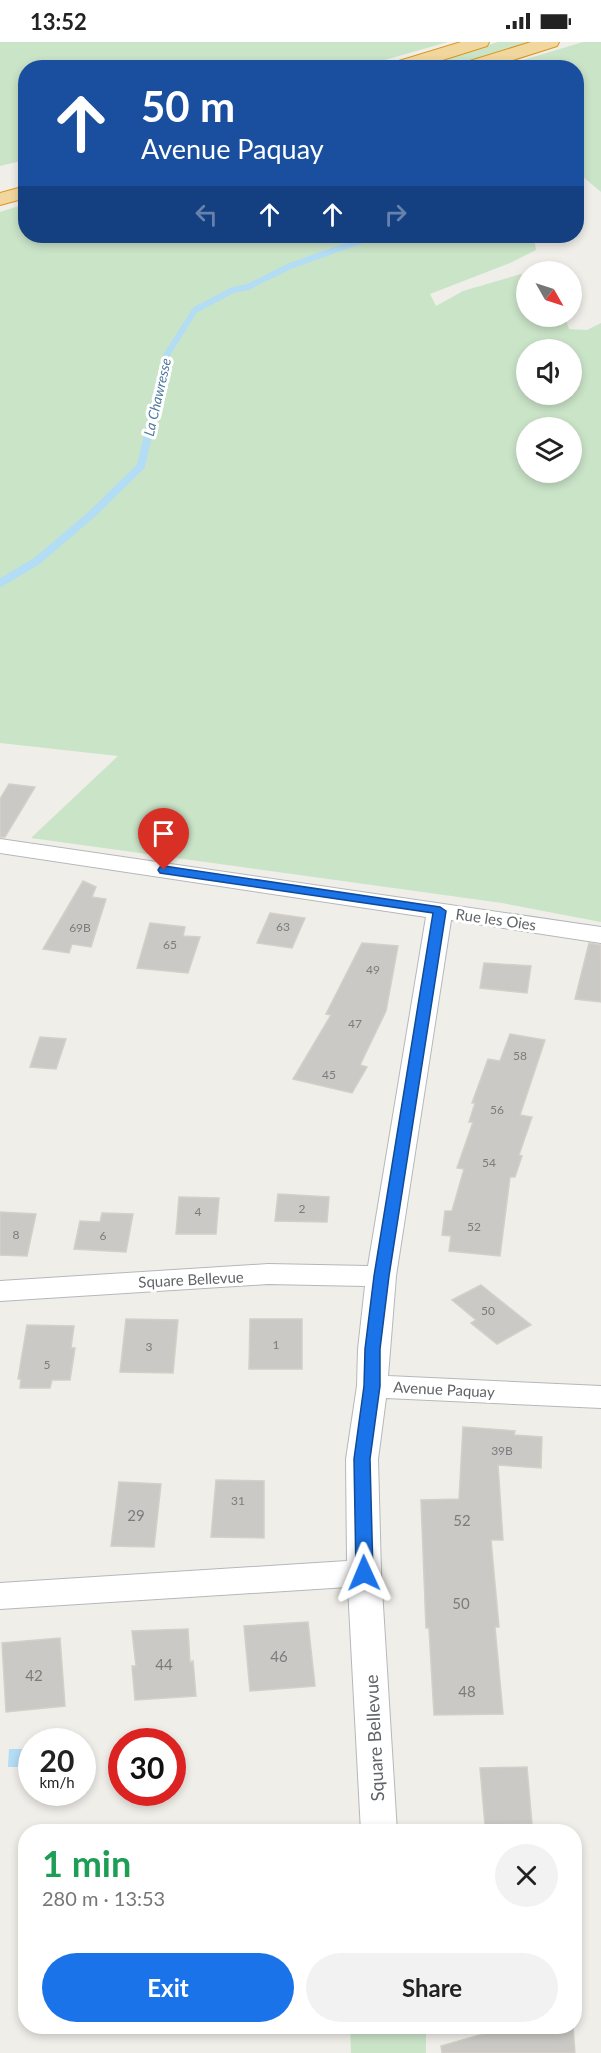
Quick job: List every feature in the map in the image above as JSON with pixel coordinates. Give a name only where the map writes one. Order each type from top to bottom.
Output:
[{"type":"highway","points":[[422,60],[480,42]]},
{"type":"highway","points":[[493,60],[550,42]]},
{"type":"highway","points":[[0,199],[18,194]]},
{"type":"street","name":"Rue les Oies","points":[[0,846],[601,935]]},
{"type":"street","name":"Avenue Paquay","points":[[440,911],[381,1276],[372,1349],[372,1386],[601,1397]]},
{"type":"street","name":"Square Bellevue","points":[[0,1291],[268,1275],[381,1276]]},
{"type":"street","name":"Square Bellevue","points":[[372,1386],[362,1459],[364,1573],[379,1824]]},
{"type":"street","points":[[0,1596],[364,1573]]},
{"type":"green space","points":[[0,42],[448,42],[385,60],[18,60],[18,162],[0,166]]},
{"type":"green space","points":[[498,42],[533,42],[475,60],[441,60]]},
{"type":"green space","points":[[583,42],[601,42],[601,192],[584,178],[584,60],[523,60]]},
{"type":"green space","points":[[18,206],[18,243],[535,243],[536,250],[510,263],[430,294],[436,306],[463,291],[516,275],[516,327],[568,327],[569,329],[587,330],[601,323],[601,922],[502,903],[31,838],[118,756],[0,743],[0,212]]},
{"type":"green space","points":[[350,2034],[426,2034],[426,2053],[351,2053]]},
{"type":"water","points":[[9,1749],[18,1749],[18,1767],[8,1767]]},
{"type":"building","points":[[9,784],[35,787],[5,837],[0,837],[0,799]]},
{"type":"building","points":[[83,881],[96,887],[92,897],[106,899],[91,947],[72,944],[69,953],[43,949]]},
{"type":"building","points":[[270,913],[305,918],[292,948],[257,943]]},
{"type":"building","points":[[150,923],[185,927],[183,936],[200,937],[188,973],[137,968]]},
{"type":"building","points":[[362,943],[398,946],[386,1011],[360,1065],[367,1067],[352,1093],[293,1079],[331,1015],[326,1014]]},
{"type":"building","points":[[589,943],[601,945],[601,1002],[575,999]]},
{"type":"building","points":[[484,963],[531,966],[527,993],[480,988]]},
{"type":"building","points":[[510,1034],[545,1040],[520,1115],[532,1117],[519,1155],[522,1156],[515,1177],[510,1177],[500,1256],[449,1251],[451,1236],[442,1235],[445,1211],[452,1211],[464,1169],[457,1168],[473,1122],[469,1122],[475,1103],[472,1103],[488,1059],[500,1061]]},
{"type":"building","points":[[40,1037],[66,1039],[56,1069],[30,1067]]},
{"type":"building","points":[[278,1194],[329,1197],[327,1222],[275,1221]]},
{"type":"building","points":[[179,1197],[219,1198],[216,1234],[176,1234]]},
{"type":"building","points":[[0,1212],[36,1214],[27,1256],[0,1255]]},
{"type":"building","points":[[102,1213],[133,1214],[126,1252],[74,1249],[80,1221],[100,1222]]},
{"type":"building","points":[[481,1285],[531,1325],[497,1344],[471,1323],[476,1320],[452,1300]]},
{"type":"building","points":[[126,1319],[178,1320],[173,1373],[120,1372]]},
{"type":"building","points":[[250,1319],[302,1319],[302,1369],[249,1369]]},
{"type":"building","points":[[27,1325],[74,1326],[71,1348],[75,1348],[70,1380],[52,1380],[50,1388],[20,1388],[21,1379],[18,1379]]},
{"type":"building","points":[[463,1427],[515,1431],[514,1435],[542,1437],[541,1468],[498,1465],[503,1540],[491,1540],[499,1627],[495,1627],[503,1714],[434,1715],[429,1628],[426,1628],[421,1500],[459,1499]]},
{"type":"building","points":[[216,1480],[264,1481],[264,1538],[211,1537]]},
{"type":"building","points":[[119,1482],[161,1484],[154,1547],[111,1546]]},
{"type":"building","points":[[308,1622],[315,1686],[250,1691],[244,1626]]},
{"type":"building","points":[[188,1629],[190,1662],[193,1661],[196,1696],[135,1700],[132,1666],[136,1666],[132,1631]]},
{"type":"building","points":[[60,1638],[65,1706],[6,1712],[2,1643]]},
{"type":"building","points":[[527,1767],[532,1824],[485,1824],[480,1768]]},
{"type":"building","points":[[483,2034],[574,2034],[575,2053],[442,2053],[441,2046]]},
{"type":"waterway","name":"La Chawresse","points":[[160,384],[166,356],[195,310],[233,290],[248,287],[290,266],[354,243]]},
{"type":"waterway","name":"La Chawresse","points":[[0,583],[37,561],[92,514],[141,466],[160,382]]},
{"type":"route","points":[[164,870],[440,911],[381,1276],[372,1349],[372,1386],[362,1459],[364,1573]]}]
